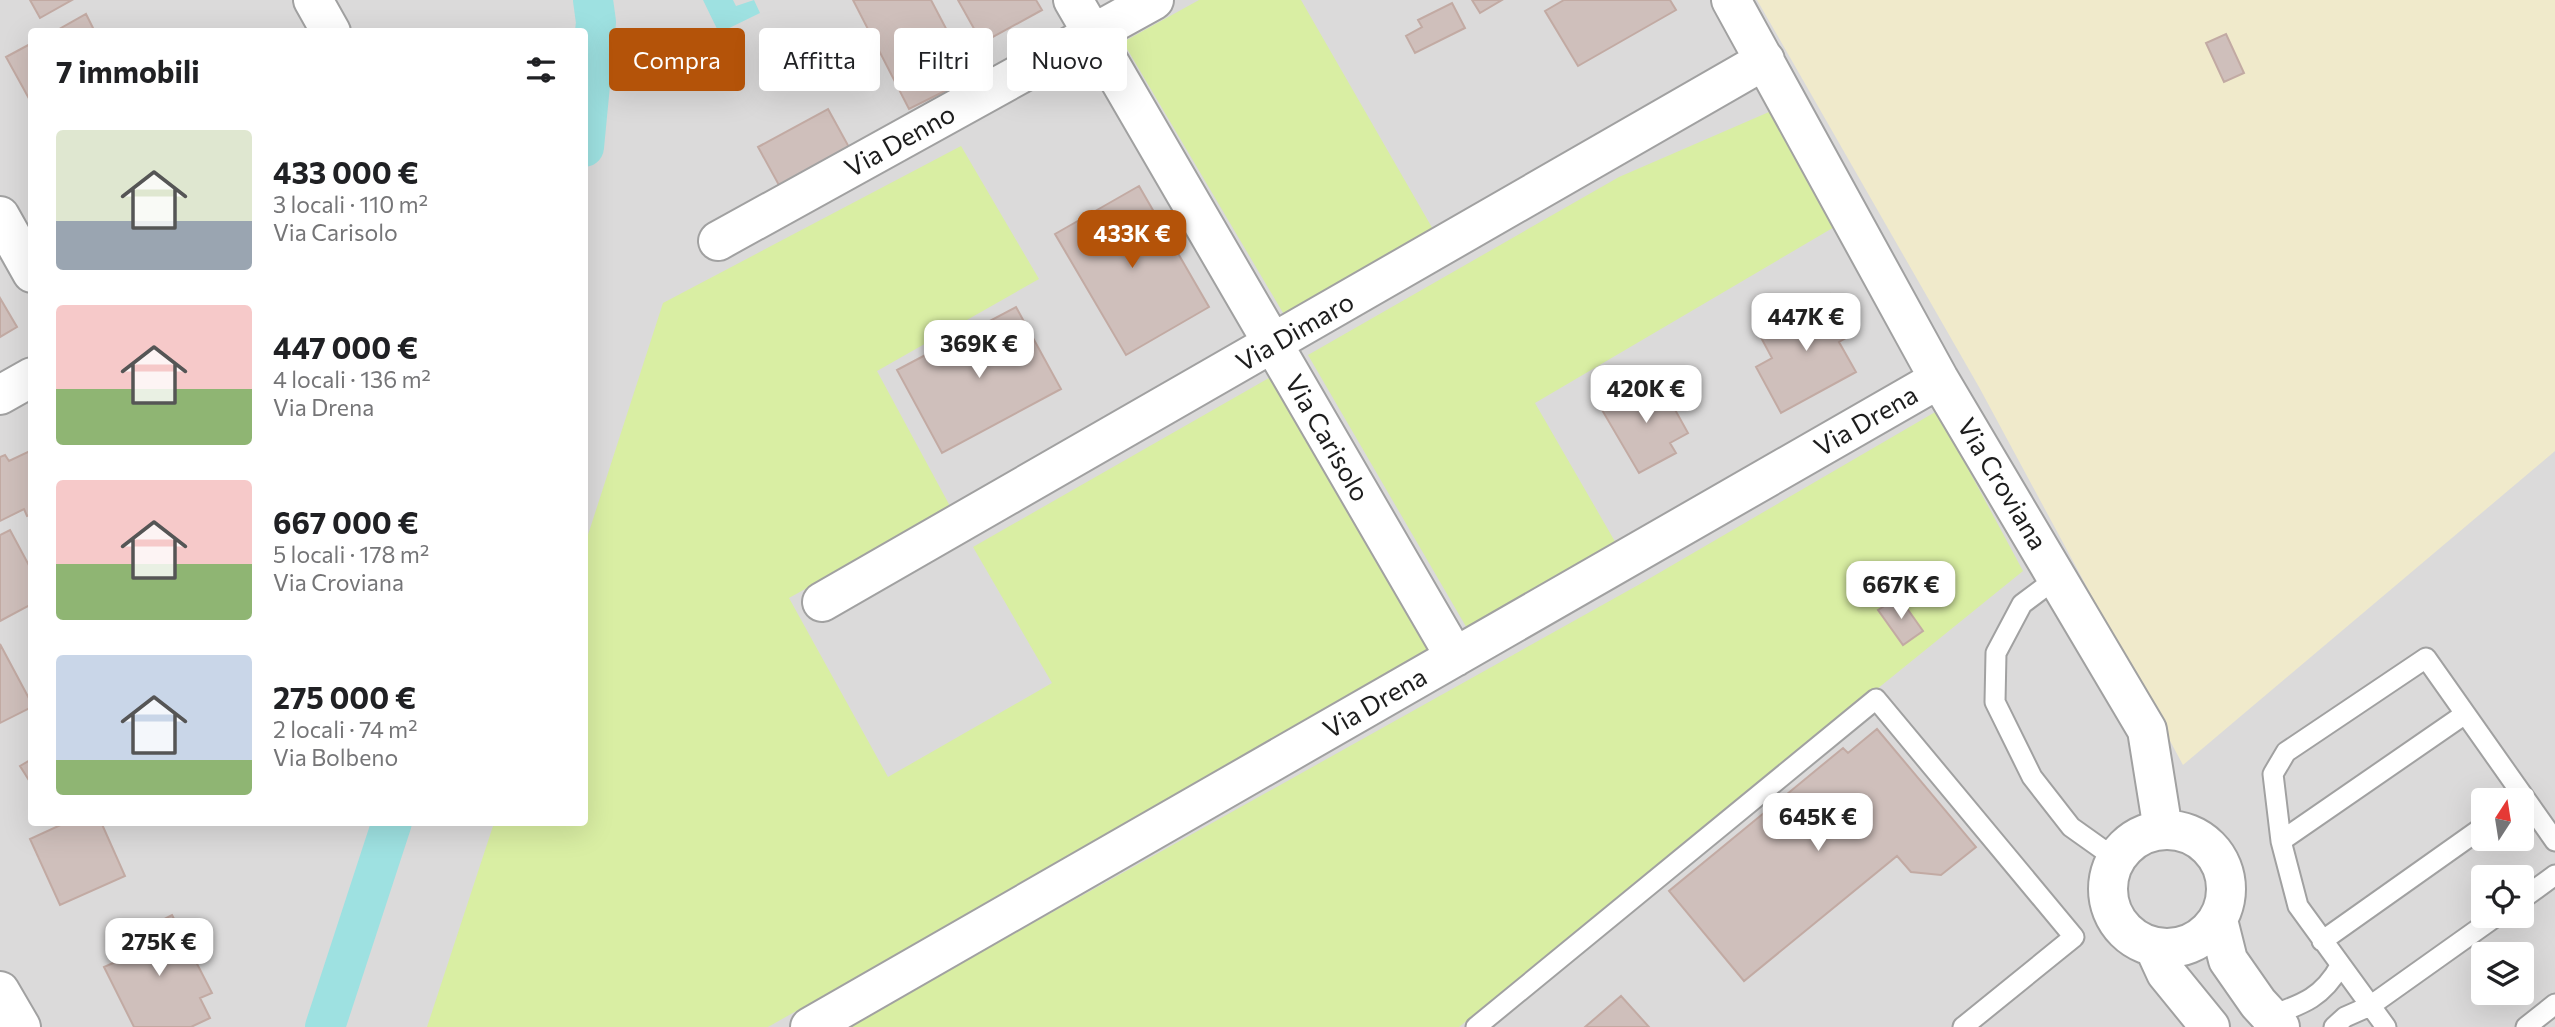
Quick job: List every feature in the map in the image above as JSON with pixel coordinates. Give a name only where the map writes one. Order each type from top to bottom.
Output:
[{"type":"street","points":[[313,0],[329,28]]},
{"type":"street","name":"Via Carisolo","points":[[1073,0],[1089,28]]},
{"type":"street","name":"Via Denno","points":[[1104,28],[1154,0]]},
{"type":"street","name":"Via Croviana","points":[[1731,0],[1939,379],[2147,730],[2163,830]]},
{"type":"street","name":"Via Dimaro","points":[[822,602],[1765,60]]},
{"type":"street","name":"Via Denno","points":[[718,241],[1007,81]]},
{"type":"street","name":"Via Carisolo","points":[[1126,91],[1455,657]]},
{"type":"street","points":[[0,216],[28,266]]},
{"type":"street","points":[[0,395],[28,379]]},
{"type":"street","name":"Via Drena","points":[[810,1027],[1939,379]]},
{"type":"street","points":[[2163,830],[2180,831],[2198,839],[2212,850],[2222,866],[2226,884],[2225,903],[2218,920],[2206,934],[2190,944],[2172,948],[2154,947],[2137,940],[2122,928],[2112,912],[2108,894],[2109,876],[2116,859],[2128,845],[2144,835],[2163,830]]},
{"type":"street","points":[[2218,920],[2228,960],[2275,1022]]},
{"type":"street","points":[[2154,947],[2166,973],[2210,1027]]},
{"type":"street","points":[[0,991],[21,1027]]},
{"type":"lane","points":[[2058,577],[2022,604],[1996,653],[1995,702],[2032,777],[2071,827],[2116,859]]},
{"type":"lane","points":[[2386,1027],[2298,906],[2281,841],[2273,774],[2286,752],[2426,658],[2515,788]]},
{"type":"lane","points":[[1476,1027],[1876,699],[2074,937],[1963,1027]]},
{"type":"lane","points":[[2281,841],[2465,714]]},
{"type":"lane","points":[[2534,813],[2555,841]]},
{"type":"lane","points":[[2322,941],[2471,835]]},
{"type":"lane","points":[[2534,890],[2555,875]]},
{"type":"lane","points":[[2334,1027],[2345,1017],[2370,1006],[2480,928]]},
{"type":"lane","points":[[2275,1022],[2329,986],[2340,966]]},
{"type":"lane","points":[[2526,1027],[2555,1004]]},
{"type":"shaded area","points":[[0,0],[2555,0],[2555,1027],[0,1027]]},
{"type":"shaded area","points":[[1757,0],[2555,0],[2555,451],[2183,765],[1979,387]],"holes":[[[2226,34],[2244,73],[2224,82],[2206,44]]]},
{"type":"green space","points":[[1199,0],[1301,0],[1438,238],[1289,323],[1127,49],[1127,40]]},
{"type":"green space","points":[[1769,112],[1836,226],[1535,403],[1617,545],[1468,630],[1308,355],[1619,177]]},
{"type":"green space","points":[[961,146],[1039,279],[877,371],[951,508],[789,598],[888,777],[1052,683],[973,547],[1274,375],[1437,649],[768,1027],[427,1027],[493,826],[588,826],[588,535],[663,303]]},
{"type":"green space","points":[[1937,411],[2023,571],[1459,1027],[847,1027],[1640,584]],"holes":[[[1899,597],[1923,631],[1902,645],[1879,610]]]},
{"type":"water","points":[[703,0],[733,0],[736,6],[754,0],[760,13],[729,28],[717,28]]},
{"type":"building","points":[[30,0],[72,0],[40,18]]},
{"type":"building","points":[[853,0],[931,0],[946,28],[894,28],[894,80],[880,53],[880,28],[867,28]]},
{"type":"building","points":[[958,0],[1036,0],[1042,10],[993,37],[993,28],[974,28]]},
{"type":"building","points":[[1472,0],[1502,0],[1480,13]]},
{"type":"building","points":[[1564,0],[1670,0],[1676,10],[1578,66],[1545,11]]},
{"type":"building","points":[[1452,3],[1465,28],[1415,53],[1406,36],[1422,27],[1418,20]]},
{"type":"building","points":[[86,14],[93,28],[61,28]]},
{"type":"building","points":[[2226,34],[2244,73],[2224,82],[2206,43]]},
{"type":"building","points":[[28,45],[28,97],[6,57]]},
{"type":"building","points":[[900,91],[945,91],[909,109]]},
{"type":"building","points":[[828,109],[850,149],[780,187],[758,147]]},
{"type":"building","points":[[1139,186],[1209,307],[1126,355],[1055,234]]},
{"type":"building","points":[[1830,294],[1853,334],[1839,342],[1856,372],[1781,413],[1756,367],[1772,358],[1758,332]]},
{"type":"building","points":[[0,298],[17,327],[0,337]]},
{"type":"building","points":[[1016,307],[1061,389],[942,453],[897,370]]},
{"type":"building","points":[[1658,379],[1688,433],[1670,443],[1676,453],[1639,473],[1602,410]]},
{"type":"building","points":[[28,452],[28,516],[24,509],[0,521],[0,457],[5,455],[9,461]]},
{"type":"building","points":[[10,530],[28,564],[28,606],[0,621],[0,535]]},
{"type":"building","points":[[1899,597],[1923,631],[1903,645],[1878,610]]},
{"type":"building","points":[[0,644],[28,696],[28,709],[0,723]]},
{"type":"building","points":[[1877,729],[1976,847],[1941,875],[1911,872],[1897,856],[1744,981],[1669,891],[1843,748],[1848,753]]},
{"type":"building","points":[[28,761],[28,779],[20,766]]},
{"type":"building","points":[[58,826],[103,826],[125,876],[60,905],[30,839]]},
{"type":"building","points":[[172,915],[212,993],[200,998],[210,1018],[191,1027],[134,1027],[104,967],[120,960],[113,945]]},
{"type":"building","points":[[1621,996],[1649,1027],[1585,1027]]},
{"type":"waterway","points":[[588,105],[596,22],[593,0]]},
{"type":"waterway","points":[[325,1027],[391,826]]}]
